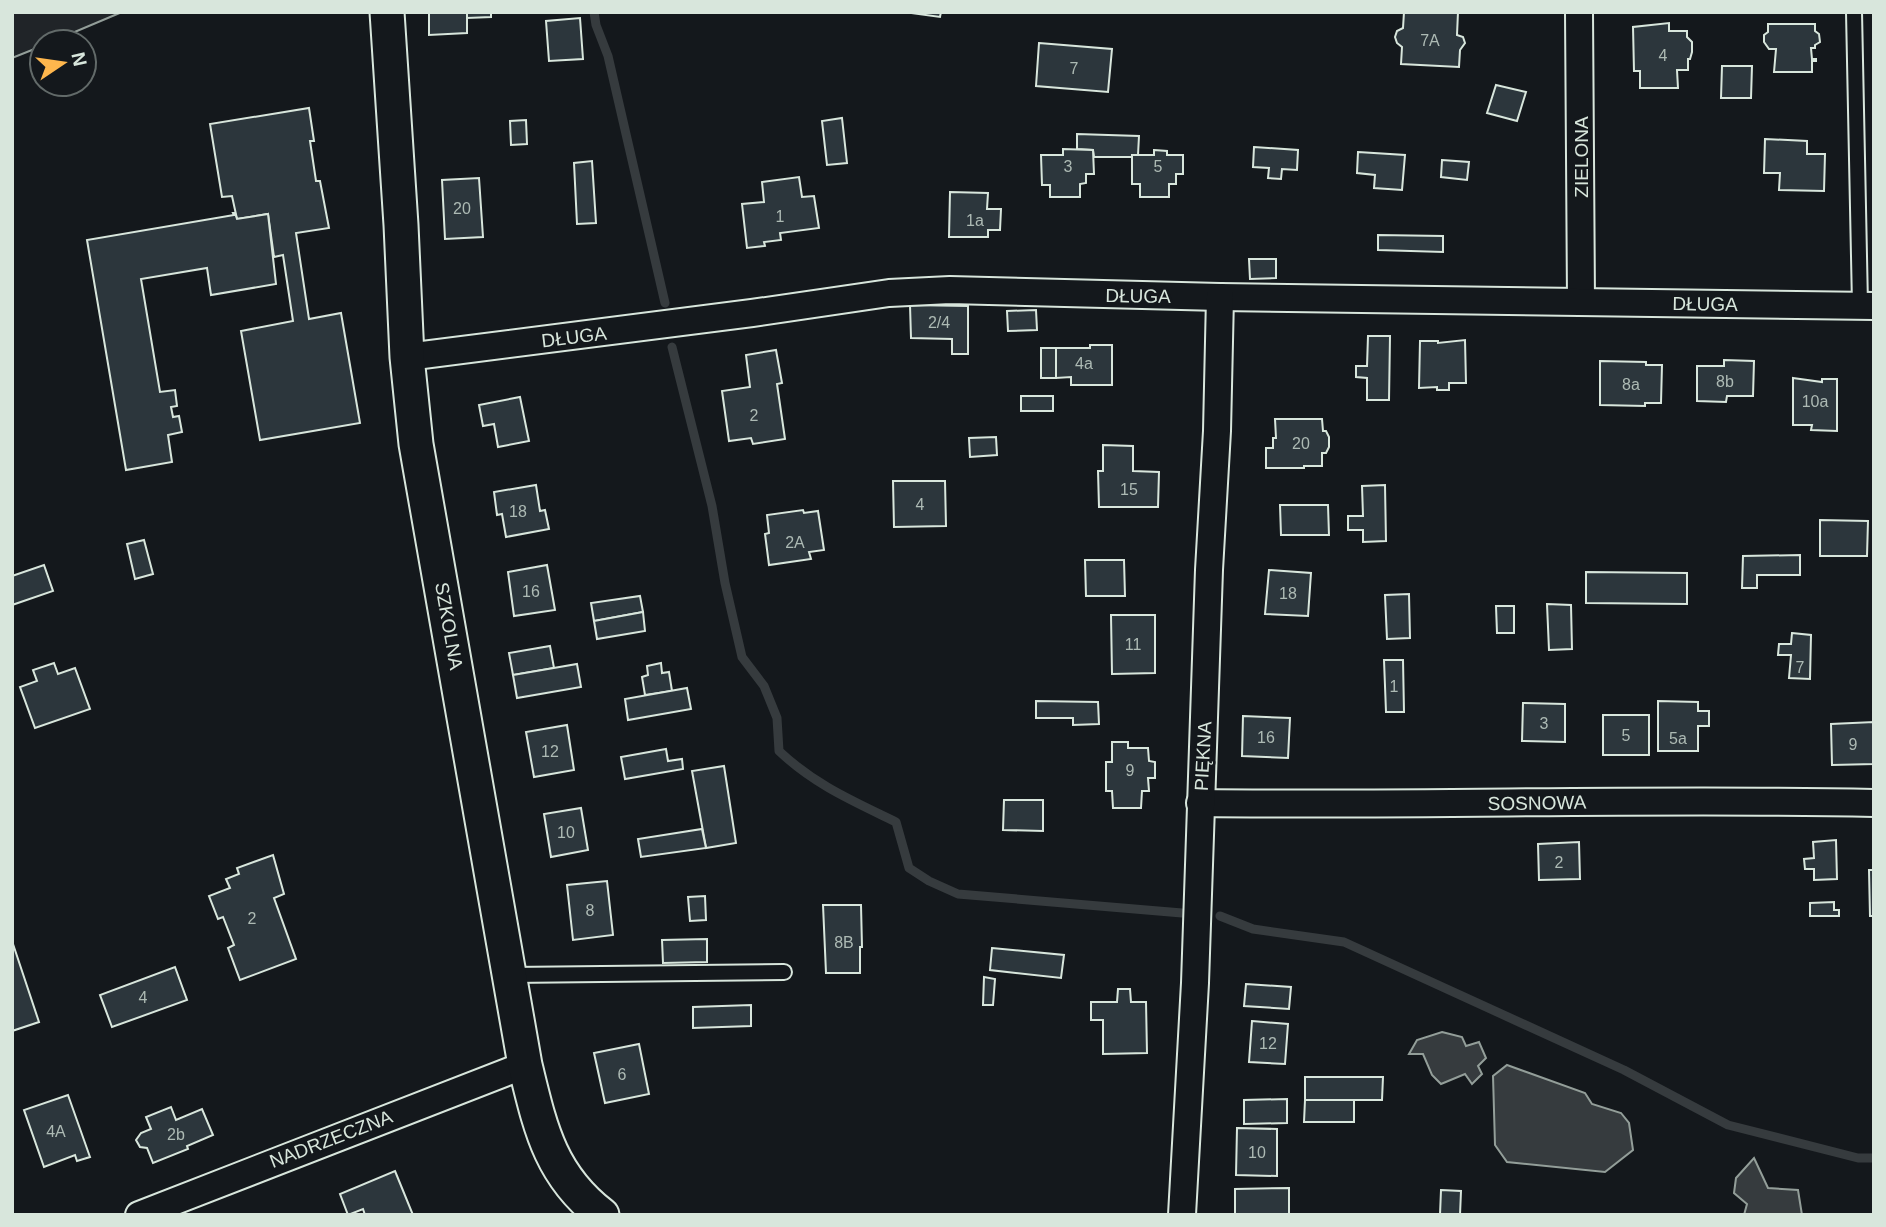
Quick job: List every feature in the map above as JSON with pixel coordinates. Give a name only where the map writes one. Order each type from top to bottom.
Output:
[{"type":"street","name":"SZKOLNA","points":[[387,12],[407,357],[416,444],[525,1065],[548,1148],[567,1182],[602,1215]]},
{"type":"street","name":"ZIELONA","points":[[1579,12],[1581,301]]},
{"type":"street","name":"DŁUGA","points":[[407,357],[889,293],[950,290],[1220,297],[1867,305]]},
{"type":"street","name":"PIĘKNA","points":[[1182,1215],[1195,983],[1220,297]]},
{"type":"street","name":"SOSNOWA","points":[[1200,803],[1874,803]]},
{"type":"street","name":"NADRZECZNA","points":[[139,1215],[525,1065]]},
{"type":"lane","points":[[1854,12],[1867,305]]},
{"type":"lane","points":[[510,975],[784,972]]},
{"type":"shaded area","points":[[12,12],[122,12],[84,28],[28,28],[28,52],[12,58]]},
{"type":"shaded area","points":[[1442,1032],[1462,1037],[1466,1046],[1479,1042],[1486,1058],[1478,1066],[1482,1074],[1472,1084],[1465,1074],[1441,1084],[1432,1075],[1423,1054],[1409,1054],[1417,1040]]},
{"type":"shaded area","points":[[1507,1065],[1585,1093],[1592,1104],[1621,1113],[1629,1123],[1633,1150],[1605,1172],[1507,1162],[1495,1145],[1493,1076]]},
{"type":"shaded area","points":[[1754,1158],[1768,1188],[1798,1190],[1802,1215],[1744,1215],[1747,1204],[1734,1193],[1736,1178]]},
{"type":"building","points":[[429,12],[467,12],[467,33],[429,35]]},
{"type":"building","points":[[467,12],[491,12],[491,17],[467,18]]},
{"type":"building","points":[[904,12],[941,12],[940,17]]},
{"type":"building","points":[[1404,12],[1458,12],[1457,35],[1463,37],[1465,43],[1460,50],[1459,67],[1401,64],[1402,47],[1395,37],[1397,31],[1403,28]]},
{"type":"building","points":[[580,18],[583,59],[549,61],[546,21]]},
{"type":"building","points":[[1669,23],[1669,31],[1687,31],[1687,37],[1692,42],[1688,70],[1677,70],[1678,88],[1640,88],[1640,71],[1634,71],[1633,27]]},
{"type":"building","points":[[1768,24],[1815,24],[1820,42],[1815,48],[1811,48],[1812,59],[1816,59],[1812,61],[1812,72],[1774,72],[1776,49],[1769,49],[1764,42]]},
{"type":"building","points":[[1039,43],[1112,49],[1108,92],[1036,86]]},
{"type":"building","points":[[1722,66],[1752,66],[1751,98],[1721,98]]},
{"type":"building","points":[[1496,85],[1526,92],[1517,121],[1487,113]]},
{"type":"building","points":[[309,108],[314,141],[310,141],[316,181],[320,181],[329,228],[296,233],[309,319],[341,313],[360,423],[260,440],[241,331],[293,321],[283,255],[274,257],[268,214],[237,219],[232,196],[222,197],[210,124]]},
{"type":"building","points":[[842,118],[847,163],[827,165],[822,121]]},
{"type":"building","points":[[526,120],[527,144],[511,145],[510,121]]},
{"type":"building","points":[[1077,134],[1139,136],[1138,155],[1094,157],[1093,150],[1077,149]]},
{"type":"building","points":[[1765,139],[1807,141],[1807,154],[1825,154],[1824,191],[1779,190],[1780,173],[1764,173]]},
{"type":"building","points":[[1254,147],[1298,150],[1297,170],[1282,169],[1281,179],[1268,178],[1269,168],[1253,167]]},
{"type":"building","points":[[1063,149],[1093,150],[1094,174],[1086,174],[1086,183],[1080,184],[1080,197],[1050,197],[1050,185],[1042,185],[1041,155],[1063,155]]},
{"type":"building","points":[[1154,150],[1167,151],[1167,155],[1183,155],[1183,174],[1176,174],[1176,184],[1169,184],[1169,197],[1140,197],[1140,184],[1132,184],[1132,155],[1154,155]]},
{"type":"building","points":[[1358,152],[1405,155],[1402,190],[1374,188],[1375,175],[1357,173]]},
{"type":"building","points":[[1442,160],[1469,162],[1467,180],[1441,177]]},
{"type":"building","points":[[592,161],[596,223],[577,224],[574,163]]},
{"type":"building","points":[[799,177],[802,197],[814,196],[819,228],[780,233],[781,240],[764,242],[765,246],[747,248],[742,204],[764,202],[762,182]]},
{"type":"building","points":[[479,178],[483,237],[445,239],[442,180]]},
{"type":"building","points":[[950,192],[988,193],[987,209],[1001,209],[1000,230],[988,230],[988,237],[949,237]]},
{"type":"building","points":[[233,213],[237,219],[268,214],[276,284],[211,295],[207,268],[141,279],[160,392],[175,390],[177,406],[171,407],[173,417],[179,416],[182,432],[168,435],[172,462],[126,470],[87,240],[234,215]]},
{"type":"building","points":[[1378,235],[1443,236],[1443,252],[1378,250]]},
{"type":"building","points":[[1249,259],[1276,259],[1276,278],[1250,279]]},
{"type":"building","points":[[910,305],[968,306],[968,354],[952,354],[952,339],[911,338]]},
{"type":"building","points":[[1036,310],[1037,330],[1008,331],[1007,311]]},
{"type":"building","points":[[1368,336],[1390,336],[1389,400],[1367,400],[1367,378],[1356,377],[1356,366],[1367,366]]},
{"type":"building","points":[[1465,340],[1466,383],[1449,383],[1449,390],[1437,390],[1437,387],[1419,388],[1420,341],[1438,343]]},
{"type":"building","points":[[1090,345],[1112,345],[1112,385],[1071,385],[1071,377],[1056,378],[1056,348],[1090,348]]},
{"type":"building","points":[[1041,348],[1056,348],[1056,378],[1041,378]]},
{"type":"building","points":[[776,350],[782,383],[777,384],[785,439],[753,444],[751,438],[729,441],[722,391],[750,387],[746,355]]},
{"type":"building","points":[[1724,360],[1754,361],[1753,396],[1727,396],[1726,402],[1697,401],[1697,366],[1724,366]]},
{"type":"building","points":[[1600,361],[1662,365],[1661,403],[1645,403],[1645,406],[1600,405]]},
{"type":"building","points":[[1793,378],[1822,382],[1822,379],[1837,379],[1837,431],[1811,430],[1812,425],[1793,425]]},
{"type":"building","points":[[1021,396],[1053,396],[1053,411],[1021,411]]},
{"type":"building","points":[[520,397],[529,441],[498,447],[494,424],[483,426],[479,405]]},
{"type":"building","points":[[1275,419],[1322,419],[1323,431],[1326,431],[1329,437],[1329,447],[1326,453],[1322,453],[1322,466],[1266,468],[1266,448],[1273,448],[1273,438],[1276,438]]},
{"type":"building","points":[[996,437],[997,455],[970,457],[969,438]]},
{"type":"building","points":[[1103,445],[1133,446],[1133,471],[1159,472],[1158,507],[1099,507],[1098,471],[1103,471]]},
{"type":"building","points":[[893,481],[945,481],[946,526],[894,527]]},
{"type":"building","points":[[536,485],[540,511],[545,510],[549,529],[506,537],[502,514],[497,515],[494,492]]},
{"type":"building","points":[[1385,485],[1386,541],[1363,542],[1363,530],[1348,530],[1348,516],[1363,516],[1362,486]]},
{"type":"building","points":[[1280,505],[1328,505],[1329,535],[1281,535]]},
{"type":"building","points":[[803,510],[804,513],[818,511],[824,550],[809,552],[811,559],[769,565],[765,534],[769,533],[767,515]]},
{"type":"building","points":[[1820,520],[1868,521],[1867,556],[1820,556]]},
{"type":"building","points":[[144,540],[153,574],[135,579],[127,544]]},
{"type":"building","points":[[1800,555],[1800,575],[1757,575],[1757,588],[1742,588],[1743,556]]},
{"type":"building","points":[[1085,560],[1124,560],[1125,596],[1086,596]]},
{"type":"building","points":[[44,565],[53,591],[12,605],[12,576]]},
{"type":"building","points":[[547,565],[555,610],[514,616],[508,572]]},
{"type":"building","points":[[1269,570],[1311,573],[1308,616],[1265,614]]},
{"type":"building","points":[[1586,572],[1687,573],[1687,604],[1586,603]]},
{"type":"building","points":[[1409,594],[1410,638],[1387,639],[1385,595]]},
{"type":"building","points":[[640,596],[643,612],[594,621],[591,603]]},
{"type":"building","points":[[1547,604],[1571,605],[1572,649],[1549,650]]},
{"type":"building","points":[[1496,606],[1514,606],[1514,633],[1497,633]]},
{"type":"building","points":[[643,612],[645,631],[597,639],[594,621]]},
{"type":"building","points":[[1111,615],[1155,615],[1155,673],[1112,674]]},
{"type":"building","points":[[1792,633],[1811,635],[1810,679],[1789,678],[1791,655],[1778,655],[1779,644],[1791,644]]},
{"type":"building","points":[[550,646],[554,668],[513,675],[509,653]]},
{"type":"building","points":[[1384,660],[1403,660],[1404,712],[1386,712]]},
{"type":"building","points":[[54,663],[58,674],[75,668],[90,709],[35,728],[20,687],[37,681],[33,670]]},
{"type":"building","points":[[661,663],[662,673],[669,672],[672,691],[645,695],[642,677],[648,675],[647,666]]},
{"type":"building","points":[[577,664],[581,687],[517,698],[513,675]]},
{"type":"building","points":[[687,688],[691,709],[628,720],[625,699]]},
{"type":"building","points":[[1036,701],[1098,702],[1099,724],[1073,725],[1073,718],[1036,718]]},
{"type":"building","points":[[1658,701],[1698,702],[1698,711],[1709,711],[1709,726],[1698,726],[1698,751],[1658,751]]},
{"type":"building","points":[[1523,703],[1565,704],[1565,742],[1522,741]]},
{"type":"building","points":[[1603,715],[1649,715],[1649,755],[1603,755]]},
{"type":"building","points":[[1243,716],[1290,718],[1288,758],[1242,756]]},
{"type":"building","points":[[1874,722],[1874,764],[1832,765],[1831,724]]},
{"type":"building","points":[[567,725],[574,770],[534,777],[526,732]]},
{"type":"building","points":[[1112,742],[1128,742],[1128,748],[1148,748],[1149,761],[1155,762],[1155,778],[1148,778],[1149,791],[1142,791],[1141,808],[1113,808],[1112,791],[1106,791],[1106,762],[1112,762]]},
{"type":"building","points":[[666,749],[668,761],[682,759],[683,769],[625,779],[621,757]]},
{"type":"building","points":[[724,766],[736,843],[706,848],[692,771]]},
{"type":"building","points":[[1004,800],[1043,800],[1043,831],[1003,830]]},
{"type":"building","points":[[581,808],[588,850],[551,857],[544,814]]},
{"type":"building","points":[[702,829],[706,848],[641,857],[638,839]]},
{"type":"building","points":[[1836,840],[1837,879],[1814,880],[1814,869],[1805,869],[1804,859],[1814,858],[1813,842]]},
{"type":"building","points":[[1579,842],[1580,879],[1539,880],[1538,844]]},
{"type":"building","points":[[273,855],[284,894],[274,898],[296,959],[240,980],[228,948],[234,945],[223,917],[218,919],[209,896],[230,888],[226,879],[239,874],[237,868]]},
{"type":"building","points":[[1869,870],[1874,870],[1874,916],[1870,916]]},
{"type":"building","points":[[607,881],[613,935],[573,940],[567,885]]},
{"type":"building","points":[[705,896],[706,920],[690,921],[688,897]]},
{"type":"building","points":[[1834,902],[1834,910],[1839,910],[1839,916],[1810,916],[1810,903]]},
{"type":"building","points":[[823,905],[861,905],[860,973],[826,973]]},
{"type":"building","points":[[707,939],[707,962],[663,963],[662,940]]},
{"type":"building","points":[[12,944],[39,1022],[12,1031]]},
{"type":"building","points":[[992,948],[1064,955],[1061,978],[990,970]]},
{"type":"building","points":[[175,967],[187,1000],[112,1027],[100,995]]},
{"type":"building","points":[[984,977],[995,979],[993,1005],[983,1005]]},
{"type":"building","points":[[1246,984],[1291,987],[1289,1009],[1244,1006]]},
{"type":"building","points":[[1118,989],[1130,989],[1131,1002],[1146,1002],[1147,1053],[1103,1054],[1103,1020],[1091,1020],[1091,1002],[1117,1002]]},
{"type":"building","points":[[751,1005],[751,1026],[693,1028],[693,1007]]},
{"type":"building","points":[[1252,1021],[1288,1024],[1285,1064],[1249,1062]]},
{"type":"building","points":[[639,1044],[649,1094],[605,1103],[594,1053]]},
{"type":"building","points":[[1305,1077],[1383,1077],[1382,1100],[1305,1100]]},
{"type":"building","points":[[68,1095],[90,1157],[77,1161],[75,1155],[44,1167],[24,1110]]},
{"type":"building","points":[[1287,1099],[1287,1123],[1244,1124],[1244,1100]]},
{"type":"building","points":[[1305,1100],[1354,1100],[1354,1122],[1304,1122]]},
{"type":"building","points":[[171,1107],[176,1120],[202,1109],[213,1135],[187,1146],[188,1149],[153,1163],[147,1148],[140,1147],[136,1140],[141,1133],[151,1129],[146,1117]]},
{"type":"building","points":[[1237,1128],[1277,1129],[1277,1176],[1236,1175]]},
{"type":"building","points":[[395,1171],[413,1215],[365,1215],[363,1209],[348,1215],[340,1194]]},
{"type":"building","points":[[1289,1188],[1289,1215],[1235,1215],[1235,1189]]},
{"type":"building","points":[[1441,1190],[1461,1191],[1460,1215],[1440,1215]]},
{"type":"waterway","points":[[594,12],[608,56],[665,303]]},
{"type":"waterway","points":[[672,347],[712,506],[725,583],[742,657],[764,686],[777,718],[779,751],[821,783],[896,822],[909,868],[929,881],[958,894],[1182,913]]},
{"type":"waterway","points":[[1220,916],[1253,929],[1344,942],[1624,1070],[1728,1125],[1858,1158],[1874,1158]]}]
